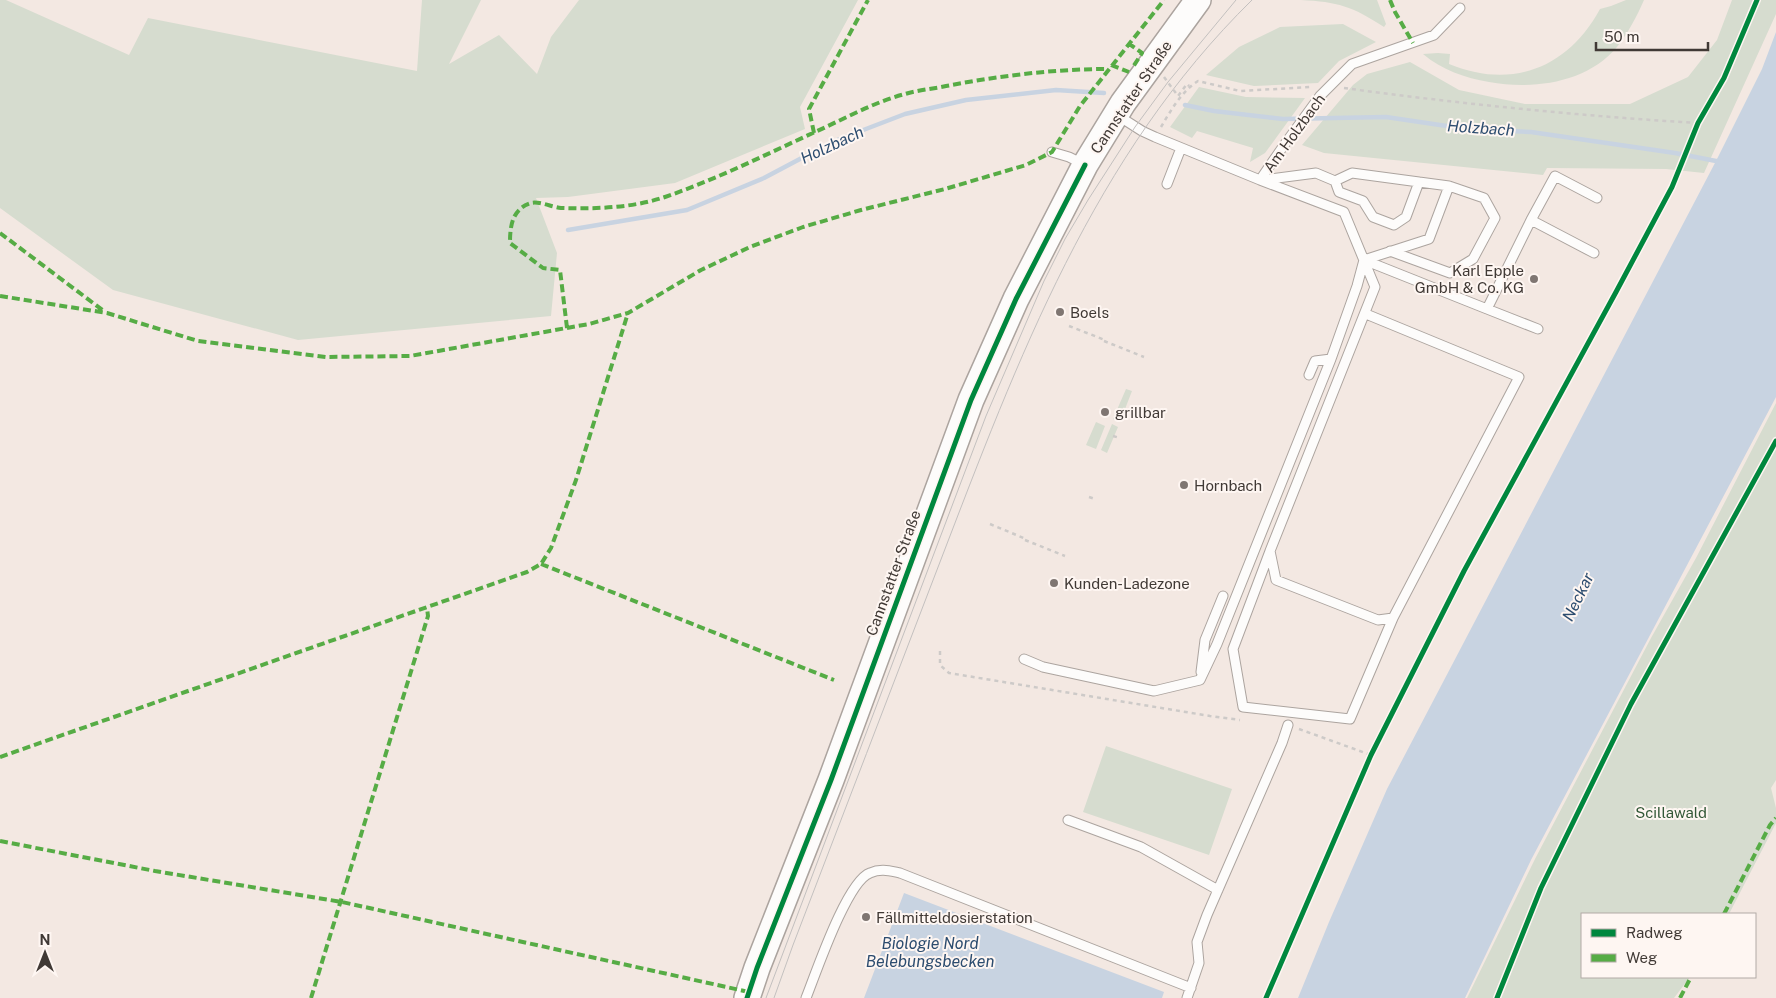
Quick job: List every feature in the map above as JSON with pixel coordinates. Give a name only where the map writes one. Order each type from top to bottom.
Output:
[{"type":"main road","name":"Cannstatter Straße","points":[[747,998],[831,780],[971,400],[1016,298],[1085,165],[1143,74],[1199,2]]},
{"type":"lane","name":"Am Holzbach","points":[[1116,115],[1155,137],[1260,180],[1320,96],[1352,64],[1434,35],[1460,8]]},
{"type":"lane","points":[[1167,184],[1181,148]]},
{"type":"lane","points":[[1052,152],[1069,157],[1085,165]]},
{"type":"lane","points":[[1260,180],[1316,173],[1335,180],[1352,173],[1450,186],[1484,198],[1495,218],[1474,259],[1450,273],[1390,251]]},
{"type":"lane","points":[[1487,309],[1555,176],[1598,198]]},
{"type":"lane","points":[[1260,180],[1344,212],[1375,288],[1233,649],[1243,707],[1350,719],[1394,618],[1519,377],[1366,314]]},
{"type":"lane","points":[[1335,180],[1339,192],[1363,201],[1373,217],[1394,225],[1406,217],[1419,182]]},
{"type":"lane","points":[[1364,260],[1429,239],[1450,186]]},
{"type":"lane","points":[[1531,220],[1594,253]]},
{"type":"lane","points":[[1364,260],[1538,329]]},
{"type":"lane","points":[[1200,680],[1217,644],[1332,359],[1364,260]]},
{"type":"lane","points":[[1310,375],[1315,361],[1332,359]]},
{"type":"lane","points":[[1270,551],[1276,580],[1378,620],[1394,618]]},
{"type":"lane","points":[[1200,680],[1205,640],[1222,596]]},
{"type":"lane","points":[[1024,659],[1043,666],[1154,691],[1200,680]]},
{"type":"lane","points":[[1187,998],[1199,963],[1197,942],[1288,725]]},
{"type":"lane","points":[[1068,820],[1141,847],[1218,890]]},
{"type":"lane","points":[[806,998],[835,926],[853,889],[868,873],[885,869],[900,873],[1191,988]]},
{"type":"path","points":[[1155,137],[1169,112],[1189,86],[1198,80],[1240,91],[1329,86],[1426,99],[1610,118],[1698,123]]},
{"type":"path","points":[[1069,326],[1144,357]]},
{"type":"path","points":[[1113,436],[1120,438]]},
{"type":"path","points":[[1089,497],[1095,499]]},
{"type":"path","points":[[990,524],[1065,556]]},
{"type":"path","points":[[940,651],[940,664],[949,673],[1210,716],[1249,720]]},
{"type":"path","points":[[1288,725],[1371,755]]},
{"type":"green space","points":[[0,0],[6,0],[129,55],[148,18],[417,71],[422,0],[481,0],[449,64],[499,35],[537,74],[551,37],[579,0],[858,0],[800,107],[805,129],[675,183],[568,197],[536,198],[557,253],[551,316],[298,340],[113,290],[0,208]]},
{"type":"green space","points":[[1301,0],[1377,0],[1386,24],[1384,27],[1363,14],[1344,6]]},
{"type":"green space","points":[[1626,0],[1644,0],[1632,24],[1617,47],[1591,69],[1558,81],[1523,85],[1480,80],[1446,69],[1423,54],[1450,54],[1449,64],[1472,72],[1495,75],[1516,74],[1536,68],[1555,59],[1572,46],[1587,29],[1600,9]]},
{"type":"green space","points":[[1732,0],[1776,0],[1776,14],[1704,173],[1666,169],[1547,168],[1543,175],[1324,153],[1302,145],[1353,85],[1367,74],[1410,62],[1459,90],[1525,104],[1630,104],[1688,77],[1717,40]]},
{"type":"green space","points":[[1343,24],[1376,42],[1339,61],[1318,83],[1254,86],[1206,75],[1239,47],[1280,27]]},
{"type":"green space","points":[[1199,87],[1246,97],[1305,98],[1265,153],[1250,162],[1253,148],[1197,131],[1192,138],[1170,127]]},
{"type":"green space","points":[[1126,389],[1132,391],[1120,422],[1113,419]]},
{"type":"green space","name":"Scillawald","points":[[1776,403],[1776,780],[1771,788],[1776,808],[1776,823],[1730,913],[1581,913],[1581,978],[1689,978],[1674,998],[1467,998],[1535,859],[1651,638],[1696,558]]},
{"type":"green space","points":[[1096,422],[1105,426],[1096,449],[1086,445]]},
{"type":"green space","points":[[1112,424],[1118,427],[1107,453],[1101,450]]},
{"type":"green space","points":[[1106,746],[1232,789],[1209,855],[1083,812]]},
{"type":"water","name":"Neckar","points":[[1776,32],[1776,397],[1531,860],[1465,998],[1298,998],[1387,789],[1716,161],[1762,69]]},
{"type":"water","name":"Biologie Nord Belebungsbecken","points":[[904,893],[1164,992],[1162,998],[864,998]]},
{"type":"waterway","name":"Holzbach","points":[[568,230],[687,210],[764,178],[832,142],[905,114],[966,100],[1056,90],[1104,93]]},
{"type":"waterway","name":"Holzbach","points":[[1185,105],[1214,111],[1283,119],[1386,117],[1467,129],[1531,132],[1722,161]]},
{"type":"tram line","points":[[766,998],[986,416],[1044,281],[1065,239],[1088,200],[1135,127],[1168,82],[1236,0]]},
{"type":"tram line","points":[[774,998],[969,486],[1031,336],[1066,263],[1104,193],[1147,125],[1196,61],[1252,0]]},
{"type":"marked path","points":[[814,133],[809,109],[868,0]]},
{"type":"marked path","points":[[0,296],[107,313],[198,341],[326,357],[410,356],[589,324],[628,313],[701,270],[750,247],[803,227],[1026,165],[1052,152],[1080,106],[1164,0]]},
{"type":"marked path","points":[[1390,0],[1413,43]]},
{"type":"marked path","points":[[1128,43],[1142,53],[1133,67]]},
{"type":"marked path","points":[[1111,65],[1129,72]]},
{"type":"marked path","points":[[567,328],[560,270],[543,268],[510,243],[513,219],[520,209],[531,203],[542,203],[561,208],[601,208],[640,204],[665,197],[722,175],[893,97],[1006,76],[1067,70],[1107,69]]},
{"type":"marked path","points":[[0,233],[105,312]]},
{"type":"marked path","points":[[0,757],[527,572],[541,564],[551,548],[576,480],[628,313]]},
{"type":"marked path","points":[[541,564],[834,680]]},
{"type":"marked path","points":[[311,998],[428,616],[427,608]]},
{"type":"marked path","points":[[1725,913],[1770,825],[1776,818]]},
{"type":"marked path","points":[[0,841],[155,871],[342,902],[749,992]]},
{"type":"marked path","points":[[1680,998],[1690,978]]},
{"type":"cycle path","points":[[1266,998],[1371,755],[1464,571],[1672,187],[1698,123],[1724,78],[1757,0]]},
{"type":"cycle path","points":[[747,998],[831,780],[971,400],[1016,299],[1085,165]]},
{"type":"cycle path","points":[[1497,998],[1541,888],[1631,704],[1776,441]]},
{"type":"place","name":"Karl Epple GmbH & Co. KG","points":[[1534,279]]},
{"type":"place","name":"Boels","points":[[1060,312]]},
{"type":"place","name":"grillbar","points":[[1105,412]]},
{"type":"place","name":"Hornbach","points":[[1184,485]]},
{"type":"place","name":"Kunden-Ladezone","points":[[1054,583]]},
{"type":"place","name":"Fällmitteldosierstation","points":[[866,917]]}]
